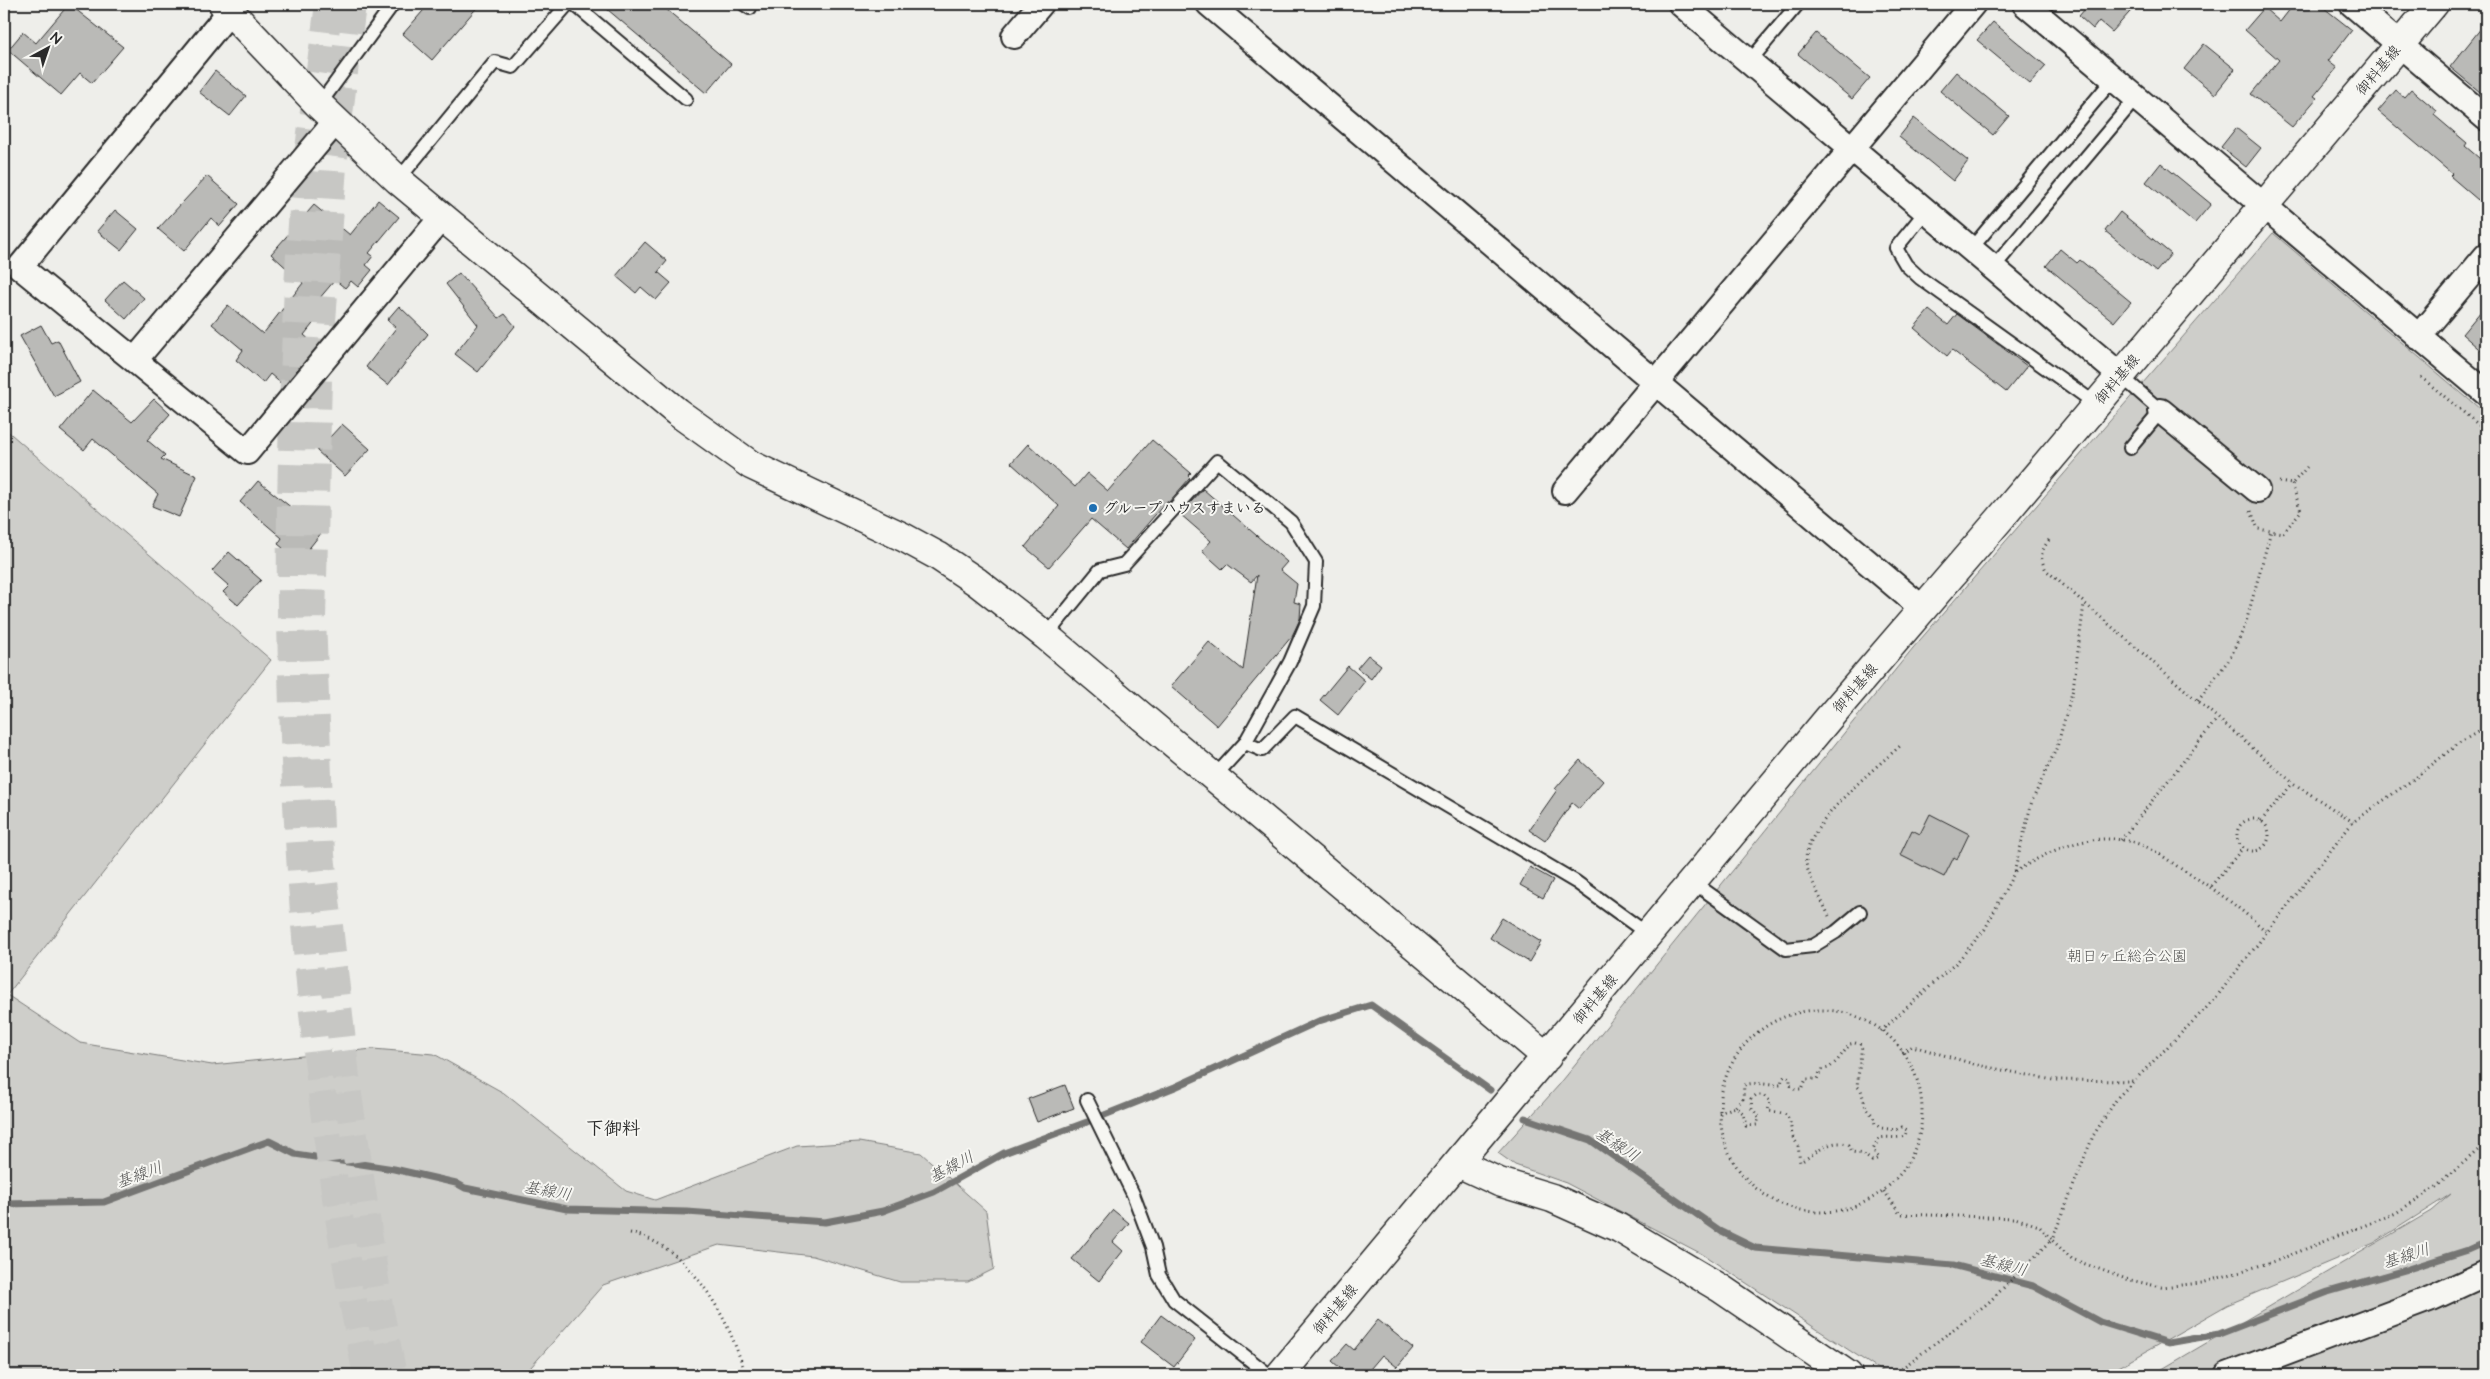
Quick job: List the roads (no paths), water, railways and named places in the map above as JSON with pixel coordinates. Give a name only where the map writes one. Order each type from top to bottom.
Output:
[{"type":"street","points":[[1014,36],[1041,4]]},
{"type":"street","points":[[1209,4],[1923,610]]},
{"type":"street","points":[[1681,4],[2120,375]]},
{"type":"street","points":[[1566,491],[1973,4]]},
{"type":"street","points":[[2025,4],[2486,393]]},
{"type":"street","points":[[2352,4],[2486,118]]},
{"type":"street","name":"御料基線","points":[[1280,1375],[1828,720],[2434,4]]},
{"type":"street","points":[[442,217],[247,452],[20,267],[226,7],[328,113],[398,180],[677,412],[751,465],[888,530],[938,556],[977,582],[1046,636],[1547,1057]]},
{"type":"street","points":[[134,360],[328,113]]},
{"type":"street","points":[[2418,337],[2486,256]]},
{"type":"street","points":[[2161,411],[2257,490]]},
{"type":"street","points":[[1458,1163],[1499,1182],[1552,1198],[1619,1228],[1720,1288],[1848,1375]]},
{"type":"street","points":[[2227,1375],[2432,1298],[2486,1273]]},
{"type":"lane","points":[[328,113],[393,4]]},
{"type":"lane","points":[[398,180],[495,62],[512,67],[568,4]]},
{"type":"lane","points":[[574,4],[686,99]]},
{"type":"lane","points":[[1749,62],[1798,4]]},
{"type":"lane","points":[[1971,249],[2114,78]]},
{"type":"lane","points":[[1993,268],[2136,98]]},
{"type":"lane","points":[[1926,212],[1896,248],[1906,264],[1920,278],[2096,404]]},
{"type":"lane","points":[[2120,375],[2161,411],[2130,448]]},
{"type":"lane","points":[[1046,636],[1100,570],[1124,564],[1217,461],[1291,522],[1316,562],[1314,606],[1290,662],[1245,743],[1214,777]]},
{"type":"lane","points":[[1245,743],[1262,750],[1295,716],[1576,882],[1649,935]]},
{"type":"lane","points":[[1692,882],[1786,949],[1813,946],[1836,932],[1860,912]]},
{"type":"lane","points":[[1087,1100],[1133,1194],[1153,1247],[1159,1275],[1174,1300],[1269,1375]]},
{"type":"waterway","name":"基線川","points":[[1102,1116],[1175,1087],[1319,1021],[1371,1005],[1490,1090]]},
{"type":"waterway","name":"基線川","points":[[1525,1118],[1590,1140],[1722,1232],[1755,1248],[1953,1265],[2033,1286],[2100,1322],[2168,1343],[2219,1334],[2328,1292],[2405,1270],[2468,1250],[2486,1242]]},
{"type":"waterway","name":"基線川","points":[[4,1204],[104,1202],[269,1141],[295,1154],[394,1169],[456,1183],[465,1188],[567,1209],[687,1212],[825,1222],[883,1211],[934,1192],[1004,1153],[1087,1122]]},
{"type":"tunnel","points":[[329,4],[306,175],[297,300],[291,507],[294,725],[306,943],[317,1052],[347,1268],[367,1375]]},
{"type":"tunnel","points":[[352,4],[333,166],[318,378],[312,618],[321,855],[348,1095],[379,1307],[393,1375]]},
{"type":"place","name":"グループハウスすまいる","points":[[1093,508]]},
{"type":"district","name":"下御料","points":[[613,1128]]},
{"type":"park label","name":"朝日ヶ丘総合公園","points":[[2127,956]]}]
